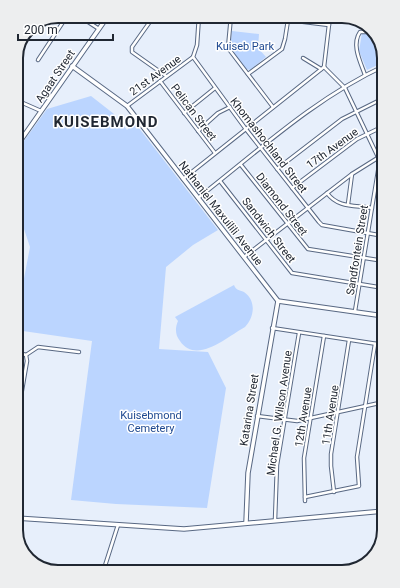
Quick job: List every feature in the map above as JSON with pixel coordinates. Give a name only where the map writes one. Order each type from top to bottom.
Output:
[{"type":"street","points":[[38,60],[62,23]]},
{"type":"street","points":[[90,23],[99,29]]},
{"type":"street","name":"Agaat Street","points":[[23,137],[103,23]]},
{"type":"street","points":[[149,23],[132,47],[132,52],[166,76]]},
{"type":"street","points":[[193,57],[197,45],[199,23]]},
{"type":"street","points":[[230,23],[228,48],[273,107]]},
{"type":"street","points":[[248,74],[282,49],[286,39],[288,23]]},
{"type":"street","points":[[183,178],[324,66],[329,25],[313,23]]},
{"type":"street","points":[[365,32],[358,35],[358,56],[366,75]]},
{"type":"street","name":"21st Avenue","points":[[127,106],[193,57]]},
{"type":"street","name":"Khomashochland Street","points":[[193,57],[261,149],[322,225],[377,235]]},
{"type":"street","points":[[303,58],[321,69]]},
{"type":"street","name":"Nathaniel Maxuilili Avenue","points":[[72,66],[127,106],[278,300]]},
{"type":"street","name":"Sandfontein Street","points":[[324,66],[345,88],[377,155]]},
{"type":"street","points":[[198,198],[320,103],[377,70]]},
{"type":"street","name":"Pelican Street","points":[[160,81],[215,153]]},
{"type":"street","points":[[184,113],[215,88]]},
{"type":"street","points":[[277,168],[342,119],[377,101]]},
{"type":"street","points":[[23,103],[42,111]]},
{"type":"street","points":[[198,131],[218,113],[230,108]]},
{"type":"street","name":"17th Avenue","points":[[292,188],[343,149],[367,133],[377,129]]},
{"type":"street","points":[[244,257],[352,174],[377,158]]},
{"type":"street","name":"Diamond Street","points":[[241,165],[287,224],[310,250],[377,260]]},
{"type":"street","points":[[348,204],[352,174]]},
{"type":"street","name":"Sandfontein Street","points":[[355,311],[377,177]]},
{"type":"street","name":"Sandwich Street","points":[[220,181],[292,273],[377,287]]},
{"type":"street","points":[[327,193],[333,201],[372,208]]},
{"type":"street","points":[[278,300],[377,315]]},
{"type":"street","name":"Katarina Street","points":[[246,523],[248,473],[278,300]]},
{"type":"street","points":[[272,328],[375,344],[357,457],[359,486],[305,497]]},
{"type":"street","name":"Michael G. Wilson Avenue","points":[[276,520],[277,466],[299,332]]},
{"type":"street","name":"12th Avenue","points":[[305,501],[304,458],[324,336]]},
{"type":"street","name":"11th Avenue","points":[[334,492],[331,466],[349,340]]},
{"type":"street","points":[[23,378],[26,356],[38,347],[79,352]]},
{"type":"street","points":[[257,416],[297,421],[377,404]]},
{"type":"street","points":[[23,518],[184,529],[377,512]]},
{"type":"street","points":[[105,565],[118,525]]},
{"type":"green space","name":"Kuiseb Park","points":[[232,31],[259,34],[258,48],[266,57],[250,70],[246,69],[230,48]]},
{"type":"green space","points":[[362,33],[366,33],[376,49],[377,65],[367,70],[359,51]]},
{"type":"green space","name":"Kuisebmond Cemetery","points":[[91,96],[114,114],[127,130],[135,123],[218,230],[193,245],[166,267],[159,349],[208,352],[226,388],[207,508],[116,504],[71,500],[92,341],[23,331],[23,284],[30,247],[23,226],[23,142],[47,109]]},
{"type":"green space","points":[[234,285],[237,289],[244,292],[251,300],[253,310],[248,323],[245,327],[212,347],[203,350],[187,348],[176,334],[176,326],[178,321],[175,317]]},
{"type":"district","name":"KUISEBMOND","points":[[106,122]]}]
